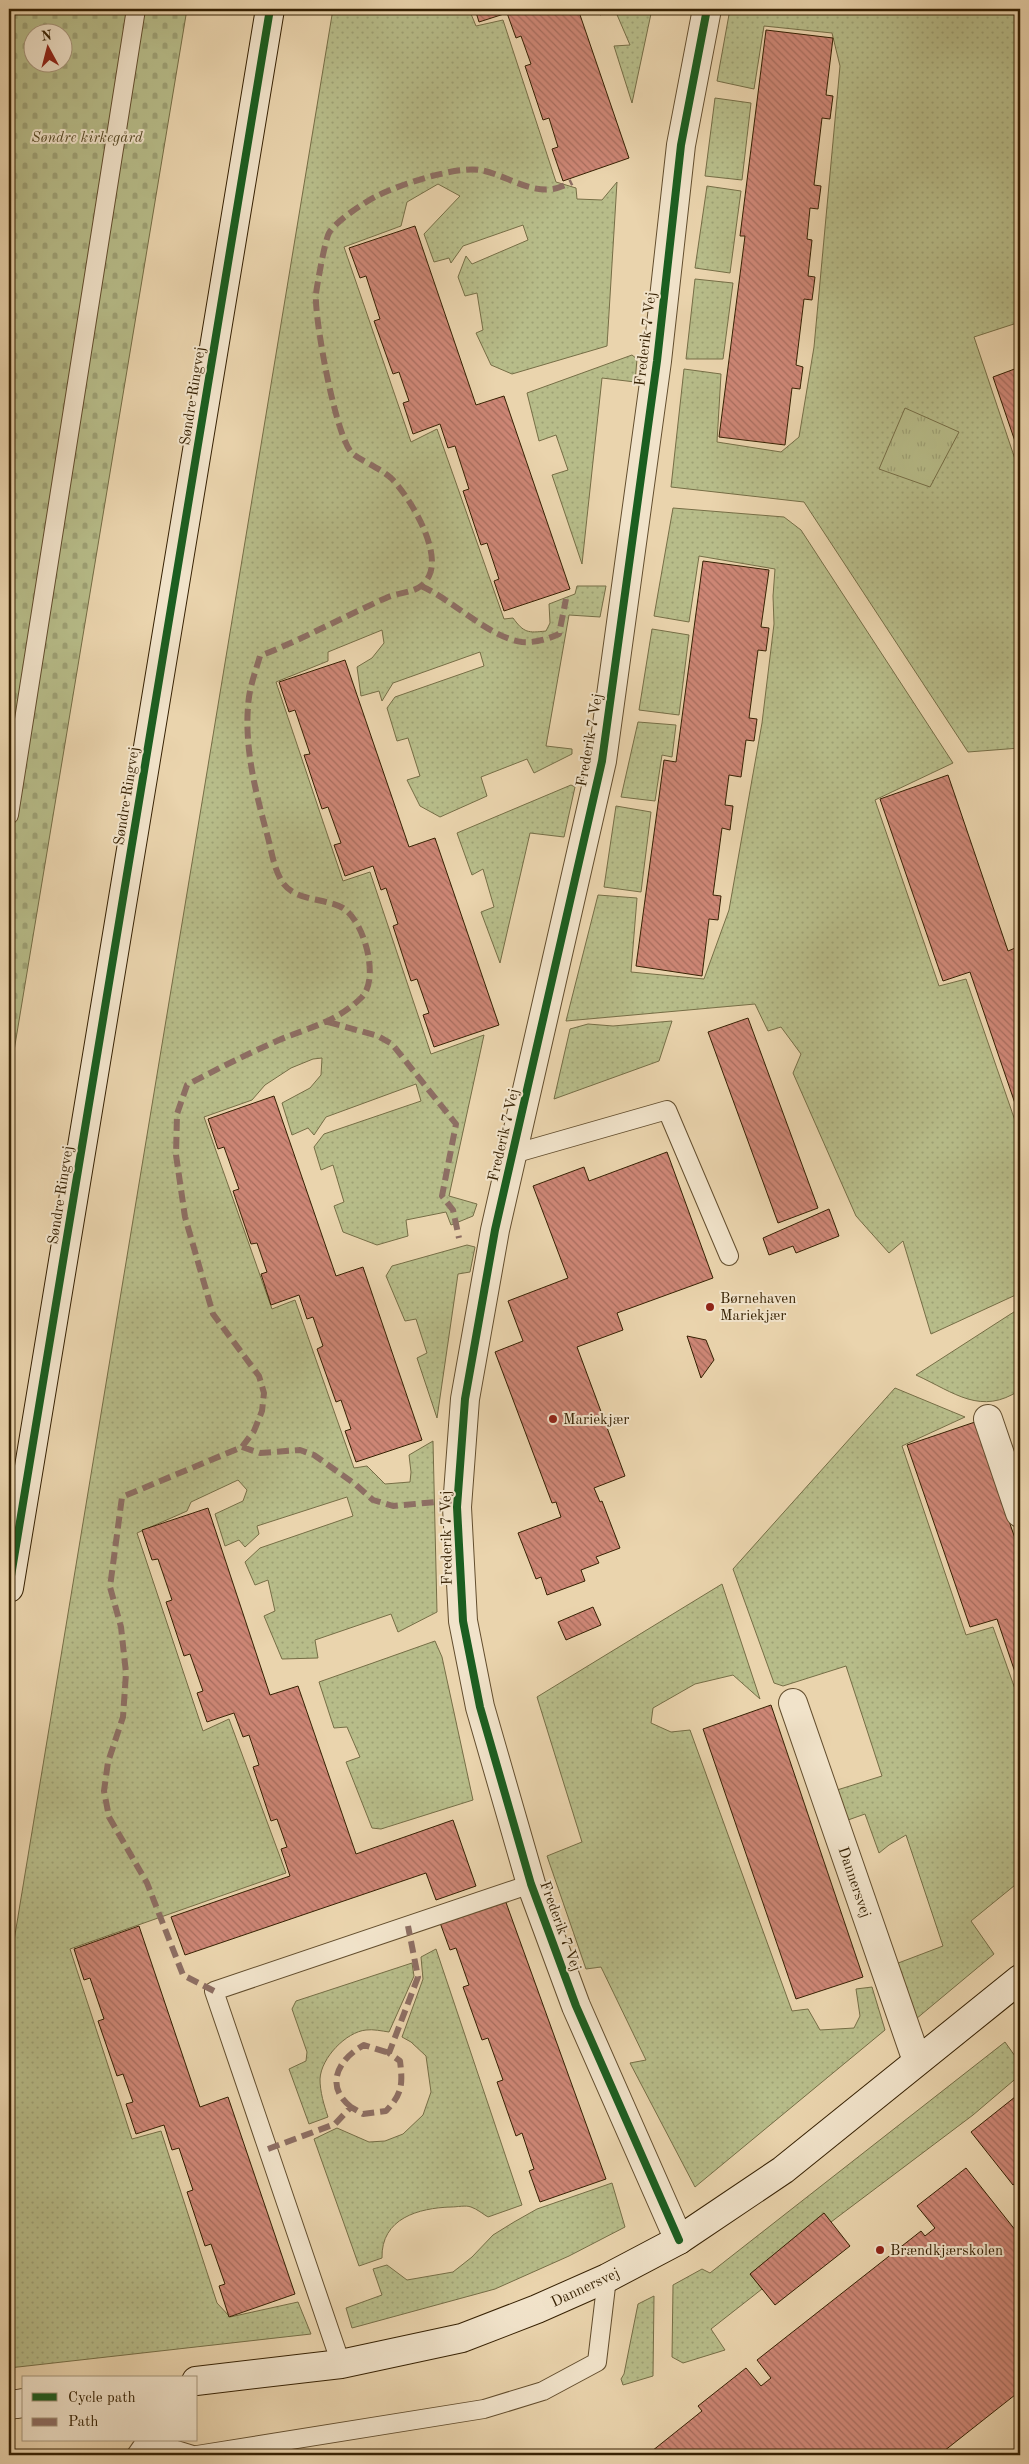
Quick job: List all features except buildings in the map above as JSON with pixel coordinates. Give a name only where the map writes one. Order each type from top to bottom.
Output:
[{"type":"street","name":"Søndre Ringvej","points":[[9,1588],[270,9]]},
{"type":"street","name":"Frederik 7 Vej","points":[[679,2240],[576,2006],[530,1884],[480,1707],[463,1621],[457,1507],[465,1399],[495,1230],[602,761],[657,361],[681,145],[708,9]]},
{"type":"street","points":[[988,1419],[1020,1513]]},
{"type":"street","name":"Dannersvej","points":[[793,1703],[917,2062]]},
{"type":"street","name":"Dannersvej","points":[[198,2381],[341,2364],[462,2338],[537,2309],[607,2278],[679,2240],[783,2170],[1020,1979]]},
{"type":"street","points":[[9,2405],[22,2403]]},
{"type":"lane","points":[[9,815],[136,9]]},
{"type":"lane","points":[[513,1154],[666,1110],[729,1256]]},
{"type":"lane","points":[[341,2364],[214,1991],[530,1884]]},
{"type":"lane","points":[[197,2455],[484,2409],[543,2391],[597,2362],[607,2278]]},
{"type":"lane","points":[[142,2446],[193,2455]]},
{"type":"green space","name":"Søndre kirkegård","points":[[9,9],[187,9],[9,1081]]},
{"type":"green space","points":[[333,9],[469,9],[476,26],[503,20],[556,182],[576,188],[577,199],[602,200],[617,182],[607,346],[512,374],[491,365],[476,333],[483,330],[477,293],[465,296],[458,277],[466,256],[472,264],[528,240],[523,225],[463,246],[451,263],[449,258],[434,262],[424,234],[460,196],[438,184],[407,202],[401,226],[344,247],[411,442],[437,429],[504,619],[513,618],[520,627],[527,631],[546,631],[550,623],[549,604],[575,594],[577,586],[606,586],[600,617],[569,615],[546,746],[572,749],[572,754],[534,773],[527,759],[481,777],[487,796],[440,817],[420,806],[407,780],[420,776],[408,738],[397,741],[387,708],[395,697],[484,666],[480,652],[393,683],[382,701],[379,691],[361,696],[357,667],[372,658],[384,643],[382,630],[328,652],[328,661],[276,682],[343,881],[370,872],[431,1054],[484,1035],[449,1196],[477,1204],[473,1216],[451,1225],[446,1212],[406,1220],[408,1236],[377,1245],[343,1232],[334,1206],[344,1202],[333,1165],[321,1170],[314,1147],[324,1134],[421,1101],[416,1084],[326,1117],[314,1135],[308,1128],[292,1135],[282,1103],[310,1088],[321,1075],[322,1058],[313,1059],[291,1068],[265,1085],[252,1100],[204,1117],[272,1309],[295,1300],[354,1468],[367,1466],[385,1484],[410,1482],[409,1455],[433,1441],[437,1612],[398,1632],[391,1614],[315,1640],[318,1658],[282,1659],[264,1616],[275,1611],[268,1580],[255,1585],[245,1562],[260,1548],[353,1516],[347,1497],[257,1526],[259,1534],[245,1547],[239,1540],[225,1546],[215,1514],[243,1501],[247,1490],[238,1480],[191,1502],[187,1511],[137,1533],[203,1731],[229,1719],[286,1873],[70,1949],[132,2139],[161,2131],[217,2303],[230,2317],[298,2302],[311,2334],[9,2368],[9,1971]]},
{"type":"green space","points":[[598,9],[652,9],[632,103],[614,46],[630,45],[615,10],[600,15]]},
{"type":"green space","points":[[730,9],[1012,9],[1020,11],[1020,322],[974,337],[1020,474],[1020,748],[968,752],[804,502],[671,487],[684,369],[721,374],[717,442],[781,452],[799,437],[814,347],[840,66],[832,33],[764,26],[754,89],[717,81]]},
{"type":"green space","points":[[715,98],[751,103],[742,180],[705,176]]},
{"type":"green space","points":[[707,186],[741,191],[730,273],[695,268]]},
{"type":"green space","points":[[695,279],[733,283],[723,359],[686,359]]},
{"type":"green space","points":[[632,355],[637,359],[635,382],[602,378],[582,564],[552,475],[568,470],[556,435],[539,441],[527,393]]},
{"type":"green space","points":[[905,408],[959,432],[930,487],[879,469]]},
{"type":"green space","points":[[673,508],[784,517],[801,530],[953,763],[875,800],[939,986],[966,979],[1020,1135],[1020,1293],[931,1334],[903,1241],[889,1253],[856,1216],[793,1073],[801,1054],[781,1027],[768,1031],[755,1004],[566,1021],[598,895],[637,898],[631,972],[704,979],[729,910],[762,723],[774,624],[773,596],[775,569],[699,556],[689,622],[654,616]]},
{"type":"green space","points":[[652,629],[689,635],[679,715],[639,710]]},
{"type":"green space","points":[[638,722],[676,725],[672,757],[662,755],[655,801],[621,797]]},
{"type":"green space","points":[[571,785],[575,787],[564,837],[530,833],[500,963],[481,912],[494,907],[483,869],[472,875],[457,833]]},
{"type":"green space","points":[[616,806],[651,812],[641,892],[604,887]]},
{"type":"green space","points":[[672,1021],[659,1061],[554,1099],[570,1029],[588,1024],[613,1026]]},
{"type":"green space","points":[[467,1245],[475,1247],[470,1272],[458,1274],[437,1418],[417,1358],[427,1353],[416,1319],[405,1321],[386,1276],[392,1266]]},
{"type":"green space","points":[[1020,1308],[1020,1390],[1006,1398],[980,1401],[956,1395],[916,1375]]},
{"type":"green space","points":[[895,1388],[965,1417],[902,1446],[966,1635],[993,1627],[1020,1703],[1020,1881],[971,1921],[994,1954],[916,2019],[893,1965],[943,1946],[906,1835],[879,1853],[865,1814],[848,1820],[837,1790],[882,1776],[846,1666],[783,1686],[774,1683],[733,1569]]},
{"type":"green space","points":[[722,1584],[760,1699],[733,1675],[695,1684],[653,1708],[651,1723],[671,1732],[690,1730],[792,2011],[808,2009],[820,2030],[854,2028],[860,2016],[856,1989],[872,1987],[885,2030],[695,2187],[630,2063],[646,2060],[601,1967],[586,1969],[547,1856],[582,1842],[537,1697]]},
{"type":"green space","points":[[435,1641],[442,1657],[473,1800],[381,1829],[372,1828],[346,1762],[360,1757],[347,1727],[334,1728],[319,1682]]},
{"type":"green space","points":[[436,1949],[522,2205],[488,2217],[467,2206],[439,2208],[415,2213],[404,2218],[388,2233],[383,2244],[382,2258],[359,2266],[314,2139],[337,2128],[369,2142],[385,2141],[403,2134],[423,2115],[431,2092],[426,2056],[411,2042],[402,2037],[423,1979],[421,1957]]},
{"type":"green space","points":[[412,1963],[414,1976],[389,2032],[366,2030],[358,2032],[343,2041],[330,2055],[321,2071],[320,2079],[321,2094],[328,2117],[309,2124],[289,2069],[306,2061],[307,2052],[292,2009],[296,2001]]},
{"type":"green space","points":[[1005,2042],[1020,2063],[1020,2075],[973,2115],[831,2222],[824,2214],[750,2274],[762,2289],[711,2329],[725,2350],[683,2363],[672,2357],[673,2285],[702,2269],[710,2273]]},
{"type":"green space","points":[[612,2183],[625,2227],[569,2256],[495,2289],[352,2328],[346,2308],[382,2295],[373,2269],[387,2265],[407,2280],[453,2272],[472,2257],[493,2235],[537,2209]]},
{"type":"green space","points":[[654,2296],[653,2376],[623,2385],[621,2379],[624,2374],[638,2304]]},
{"type":"marked path","points":[[214,1991],[183,1975],[147,1883],[109,1817],[104,1791],[108,1762],[123,1717],[126,1673],[121,1627],[110,1587],[122,1497],[242,1447],[254,1431],[262,1411],[264,1393],[259,1376],[213,1314],[185,1217],[176,1155],[177,1114],[187,1085],[267,1045],[333,1018],[353,1005],[362,997],[367,988],[370,977],[367,950],[363,937],[351,915],[343,908],[299,895],[285,886],[280,878],[274,862],[251,766],[248,732],[249,697],[260,656],[386,598],[417,588],[428,578],[432,565],[431,552],[422,524],[406,497],[391,478],[352,453],[339,425],[327,377],[316,307],[321,263],[329,233],[338,222],[373,198],[415,181],[444,173],[470,169],[489,172],[534,188],[555,189],[572,182]]},
{"type":"marked path","points":[[421,586],[496,633],[522,642],[532,642],[559,634],[566,599]]},
{"type":"marked path","points":[[328,1022],[378,1036],[392,1044],[456,1124],[442,1196],[453,1210],[459,1238]]},
{"type":"marked path","points":[[242,1447],[260,1453],[300,1450],[314,1455],[355,1484],[373,1500],[393,1506],[457,1500]]},
{"type":"marked path","points":[[268,2149],[335,2124],[351,2107],[363,2114],[386,2111],[395,2099],[401,2083],[400,2061],[389,2053],[418,1977],[408,1926]]},
{"type":"marked path","points":[[351,2107],[343,2099],[336,2082],[341,2065],[364,2045],[389,2053]]},
{"type":"cycle path","points":[[9,1588],[270,9]]},
{"type":"cycle path","points":[[679,2240],[576,2006],[531,1884],[480,1707],[463,1621],[457,1507],[465,1399],[495,1230],[602,761],[657,361],[681,145],[707,9]]},
{"type":"place","name":"Børnehaven Mariekjær","points":[[710,1307]]},
{"type":"place","name":"Mariekjær","points":[[553,1419]]},
{"type":"place","name":"Brændkjærskolen","points":[[880,2250]]}]
